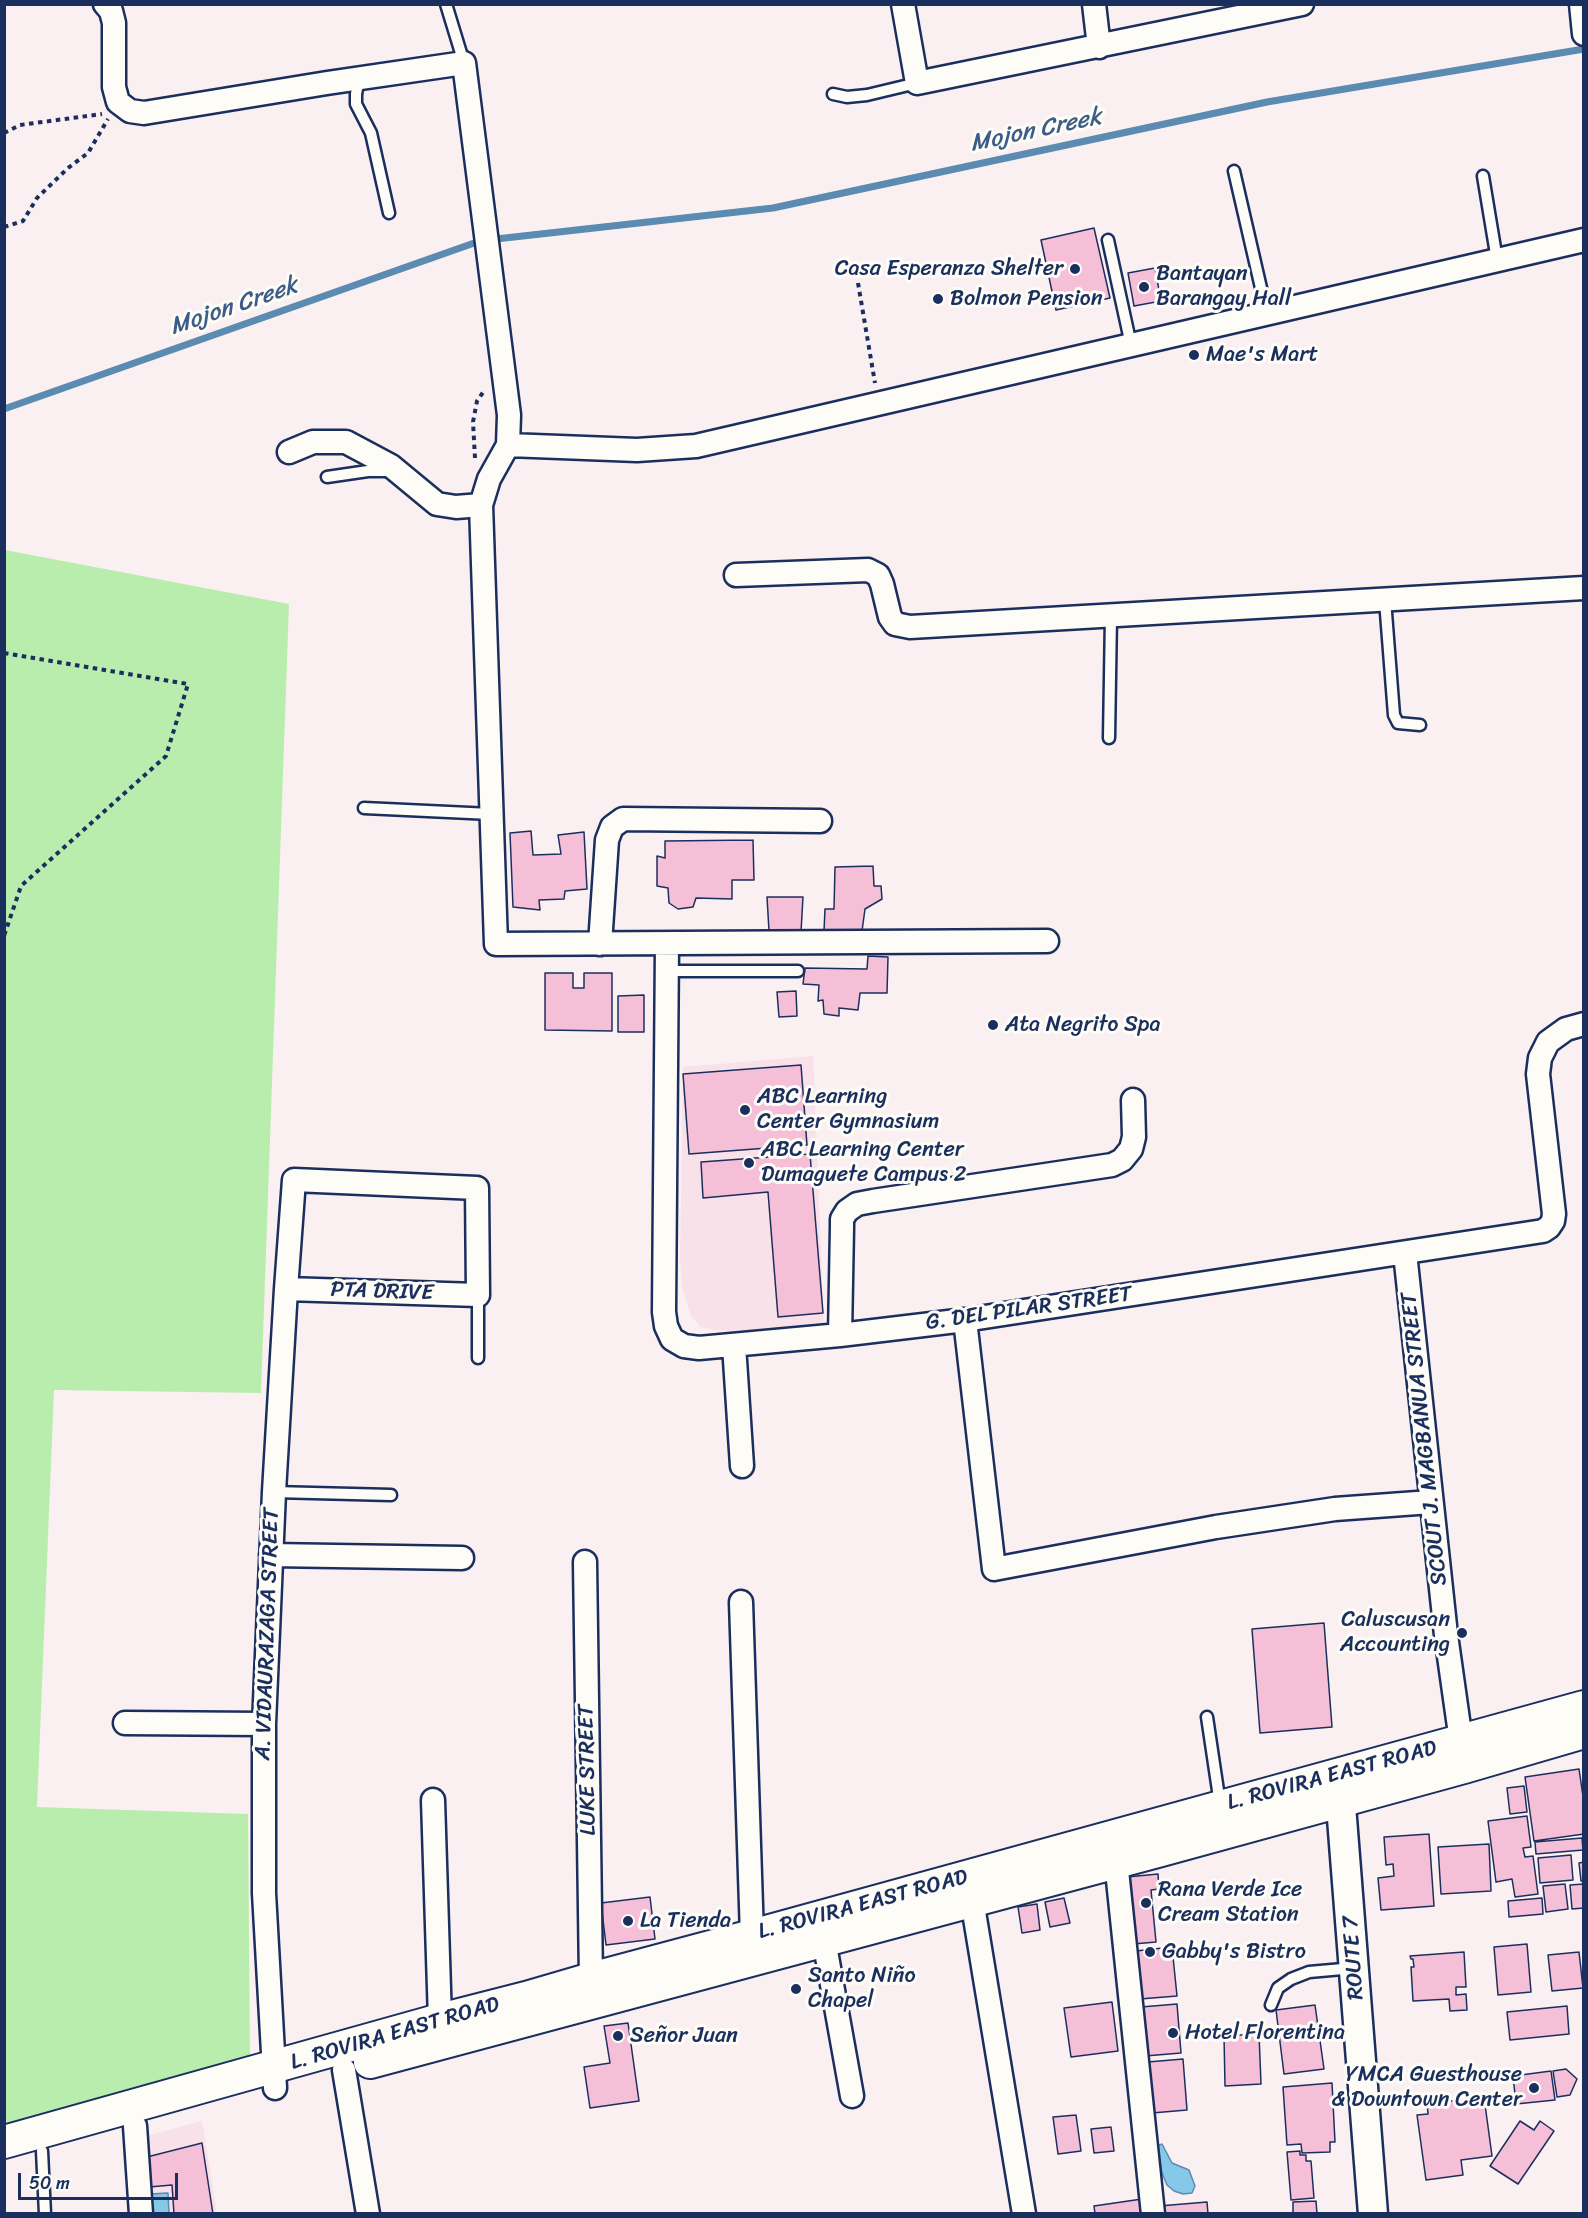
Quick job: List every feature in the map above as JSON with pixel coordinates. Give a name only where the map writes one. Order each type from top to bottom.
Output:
[{"type":"main road","name":"L. ROVIRA EAST ROAD","points":[[1463,1754],[1584,1707]]},
{"type":"main road","name":"L. ROVIRA EAST ROAD","points":[[4,2161],[135,2126],[440,2020],[529,2009],[591,1979],[752,1936],[824,1940],[972,1900],[1034,1871],[1116,1861],[1340,1787],[1463,1754],[1584,1732]]},
{"type":"main road","name":"L. ROVIRA EAST ROAD","points":[[4,2142],[274,2078],[344,2070],[529,2009],[1034,1871],[1221,1807],[1340,1787]]},
{"type":"street","points":[[105,4],[111,11],[114,23],[114,87],[118,102],[130,111],[144,113],[464,63],[509,415],[508,445],[489,479],[481,505],[496,944],[1047,941]]},
{"type":"street","points":[[903,4],[917,83],[1302,4]]},
{"type":"street","points":[[1094,4],[1099,47]]},
{"type":"street","points":[[1581,4],[1584,34]]},
{"type":"street","points":[[508,445],[637,450],[696,446],[1584,240]]},
{"type":"street","points":[[289,452],[313,442],[346,442],[377,457],[437,504],[456,507],[481,505]]},
{"type":"street","points":[[736,575],[868,570],[878,575],[890,616],[896,624],[910,627],[1584,588]]},
{"type":"street","points":[[600,944],[607,840],[612,827],[623,819],[820,821]]},
{"type":"street","name":"G. DEL PILAR STREET","points":[[667,944],[664,1312],[666,1326],[672,1339],[684,1346],[699,1348],[840,1335],[965,1320],[1543,1231],[1553,1221],[1554,1214],[1539,1074],[1540,1058],[1548,1042],[1566,1029],[1584,1024]]},
{"type":"street","points":[[840,1335],[842,1220],[847,1211],[857,1204],[873,1201],[1112,1166],[1122,1160],[1131,1149],[1134,1137],[1133,1100]]},
{"type":"street","name":"A. VIDAURAZAGA STREET","points":[[274,2078],[264,1893],[264,1724],[274,1492],[294,1180],[477,1188],[478,1295]]},
{"type":"street","name":"SCOUT J. MAGBANUA STREET","points":[[1404,1253],[1446,1635],[1463,1754]]},
{"type":"street","name":"PTA DRIVE","points":[[286,1289],[478,1295]]},
{"type":"street","points":[[965,1320],[994,1569],[1216,1527],[1335,1509],[1431,1502]]},
{"type":"street","points":[[734,1345],[742,1466]]},
{"type":"street","points":[[271,1555],[462,1558]]},
{"type":"street","name":"LUKE STREET","points":[[585,1562],[591,1979]]},
{"type":"street","points":[[741,1602],[752,1936]]},
{"type":"street","points":[[125,1723],[264,1724]]},
{"type":"street","name":"ROUTE 7","points":[[1340,1787],[1373,2214]]},
{"type":"street","points":[[433,1800],[440,2020]]},
{"type":"street","points":[[1116,1861],[1153,2214]]},
{"type":"street","points":[[972,1900],[1024,2214]]},
{"type":"street","points":[[824,1940],[852,2096]]},
{"type":"street","points":[[344,2070],[368,2214]]},
{"type":"street","points":[[135,2126],[141,2214]]},
{"type":"lane","points":[[446,4],[464,63]]},
{"type":"lane","points":[[360,78],[356,104],[371,133],[389,213]]},
{"type":"lane","points":[[833,93],[847,97],[867,95],[917,83]]},
{"type":"lane","points":[[1234,171],[1267,314]]},
{"type":"lane","points":[[1483,176],[1497,260]]},
{"type":"lane","points":[[1108,240],[1131,345]]},
{"type":"lane","points":[[327,477],[368,471],[398,472]]},
{"type":"lane","points":[[1385,600],[1394,715],[1398,723],[1420,725]]},
{"type":"lane","points":[[1109,738],[1111,616]]},
{"type":"lane","points":[[364,808],[491,814]]},
{"type":"lane","points":[[667,971],[798,971]]},
{"type":"lane","points":[[478,1295],[478,1358]]},
{"type":"lane","points":[[274,1492],[391,1495]]},
{"type":"lane","points":[[1207,1717],[1221,1807]]},
{"type":"lane","points":[[1271,2005],[1278,1988],[1291,1979],[1309,1972],[1354,1968]]},
{"type":"lane","points":[[42,2151],[45,2214]]},
{"type":"path","points":[[4,133],[20,125],[111,113],[88,153],[68,168],[38,198],[23,221],[4,227]]},
{"type":"path","points":[[858,283],[878,404]]},
{"type":"path","points":[[489,479],[474,457],[473,422],[477,402],[484,390],[505,380]]},
{"type":"path","points":[[4,653],[188,684],[166,756],[21,886],[4,936]]},
{"type":"shaded area","name":"ABC Learning Center Dumaguete Campus 2","points":[[813,1056],[824,1325],[731,1331],[701,1327],[691,1316],[682,1288],[680,1258],[683,1067]]},
{"type":"shaded area","points":[[202,2121],[217,2213],[147,2213],[142,2137]]},
{"type":"green space","points":[[5,550],[289,604],[261,1393],[54,1390],[37,1807],[248,1814],[250,2060],[5,2127]]},
{"type":"water","points":[[1162,2144],[1172,2163],[1189,2170],[1195,2186],[1192,2193],[1183,2194],[1167,2185],[1162,2173],[1157,2146]]},
{"type":"water","points":[[168,2193],[169,2213],[151,2213],[150,2194]]},
{"type":"building","name":"Casa Esperanza Shelter","points":[[1094,228],[1110,298],[1056,310],[1041,240]]},
{"type":"building","name":"Bantayan Barangay Hall","points":[[1155,268],[1161,301],[1134,306],[1128,273]]},
{"type":"building","points":[[531,831],[533,855],[561,854],[558,835],[584,832],[587,889],[565,891],[564,899],[539,900],[540,910],[513,907],[510,833]]},
{"type":"building","points":[[753,840],[754,880],[732,880],[732,899],[696,898],[693,907],[678,909],[669,903],[668,888],[657,886],[657,856],[665,858],[665,841]]},
{"type":"building","points":[[873,866],[874,886],[881,886],[882,899],[865,909],[862,931],[824,931],[825,909],[834,909],[835,867]]},
{"type":"building","points":[[767,897],[803,897],[801,932],[769,931]]},
{"type":"building","points":[[868,956],[888,957],[887,993],[860,993],[858,1010],[839,1008],[839,1016],[824,1014],[823,1000],[818,1001],[819,985],[803,984],[805,968],[867,969]]},
{"type":"building","points":[[545,973],[573,973],[573,988],[584,988],[584,973],[612,973],[612,1031],[545,1030]]},
{"type":"building","points":[[796,991],[797,1016],[779,1017],[777,992]]},
{"type":"building","points":[[644,995],[644,1032],[618,1032],[618,996]]},
{"type":"building","name":"ABC Learning Center Gymnasium","points":[[801,1065],[807,1145],[689,1154],[683,1074]]},
{"type":"building","points":[[810,1154],[823,1313],[778,1317],[768,1192],[703,1198],[701,1162]]},
{"type":"building","points":[[1324,1623],[1332,1727],[1260,1733],[1252,1629]]},
{"type":"building","points":[[1579,1769],[1584,1803],[1584,1834],[1534,1841],[1525,1777]]},
{"type":"building","points":[[1524,1786],[1527,1812],[1510,1814],[1507,1788]]},
{"type":"building","points":[[1527,1816],[1531,1847],[1523,1848],[1525,1857],[1533,1856],[1538,1894],[1515,1897],[1512,1879],[1496,1882],[1488,1821]]},
{"type":"building","points":[[1429,1834],[1434,1906],[1381,1910],[1378,1878],[1394,1876],[1393,1864],[1386,1865],[1384,1837]]},
{"type":"building","points":[[1582,1838],[1583,1850],[1536,1854],[1535,1842]]},
{"type":"building","points":[[1489,1844],[1491,1891],[1441,1894],[1438,1847]]},
{"type":"building","points":[[1571,1855],[1573,1880],[1540,1883],[1538,1858]]},
{"type":"building","points":[[1584,1862],[1584,1880],[1581,1881],[1579,1863]]},
{"type":"building","points":[[1158,1874],[1159,1889],[1151,1890],[1156,1942],[1133,1944],[1127,1877]]},
{"type":"building","points":[[1565,1884],[1568,1909],[1546,1912],[1543,1886]]},
{"type":"building","points":[[1584,1884],[1584,1908],[1572,1909],[1570,1885]]},
{"type":"building","name":"La Tienda","points":[[650,1897],[655,1939],[606,1945],[601,1903]]},
{"type":"building","points":[[1064,1898],[1070,1923],[1050,1927],[1045,1902]]},
{"type":"building","points":[[1542,1898],[1543,1914],[1509,1917],[1508,1901]]},
{"type":"building","points":[[1037,1904],[1040,1930],[1022,1933],[1018,1907]]},
{"type":"building","points":[[1527,1944],[1531,1992],[1498,1995],[1494,1947]]},
{"type":"building","points":[[1172,1947],[1177,1996],[1140,1999],[1136,1951]]},
{"type":"building","points":[[1464,1952],[1466,1987],[1456,1987],[1456,1995],[1466,1994],[1467,2010],[1450,2011],[1449,1999],[1413,2001],[1411,1967],[1414,1967],[1410,1956]]},
{"type":"building","points":[[1579,1952],[1583,1988],[1552,1991],[1548,1955]]},
{"type":"building","points":[[1112,2002],[1118,2051],[1071,2057],[1064,2008]]},
{"type":"building","points":[[1177,2004],[1181,2053],[1145,2056],[1141,2007]]},
{"type":"building","points":[[1315,2005],[1324,2069],[1284,2074],[1276,2010]]},
{"type":"building","points":[[1567,2006],[1569,2034],[1510,2040],[1507,2012]]},
{"type":"building","points":[[628,2023],[639,2101],[590,2108],[584,2067],[610,2063],[604,2026]]},
{"type":"building","points":[[1259,2034],[1261,2084],[1225,2086],[1224,2036]]},
{"type":"building","points":[[1183,2059],[1187,2110],[1152,2113],[1148,2062]]},
{"type":"building","points":[[1566,2069],[1577,2079],[1570,2095],[1557,2097],[1553,2071]]},
{"type":"building","name":"YMCA Guesthouse & Downtown Center","points":[[1551,2071],[1555,2100],[1516,2104],[1513,2076]]},
{"type":"building","points":[[1332,2083],[1335,2142],[1330,2142],[1330,2152],[1302,2153],[1301,2144],[1287,2145],[1283,2087]]},
{"type":"building","points":[[1484,2097],[1492,2156],[1461,2160],[1463,2175],[1426,2180],[1417,2115],[1428,2114],[1427,2104]]},
{"type":"building","points":[[1076,2115],[1081,2151],[1058,2154],[1053,2117]]},
{"type":"building","points":[[1520,2121],[1534,2130],[1540,2121],[1554,2131],[1518,2184],[1490,2166]]},
{"type":"building","points":[[1111,2127],[1114,2151],[1094,2153],[1091,2129]]},
{"type":"building","points":[[202,2143],[213,2214],[174,2214],[172,2185],[149,2187],[147,2157]]},
{"type":"building","points":[[1300,2151],[1300,2155],[1306,2155],[1306,2161],[1311,2161],[1314,2198],[1291,2200],[1287,2152]]},
{"type":"building","points":[[1142,2199],[1144,2214],[1095,2214],[1094,2206]]},
{"type":"building","points":[[1316,2201],[1317,2214],[1293,2214],[1293,2202]]},
{"type":"building","points":[[1207,2202],[1208,2214],[1160,2214],[1159,2206]]},
{"type":"waterway","name":"Mojon Creek","points":[[496,239],[773,208],[1267,102],[1584,49]]},
{"type":"waterway","name":"Mojon Creek","points":[[4,409],[477,242]]},
{"type":"place","name":"Casa Esperanza Shelter","points":[[1075,269]]},
{"type":"place","name":"Bantayan Barangay Hall","points":[[1144,287]]},
{"type":"place","name":"Bolmon Pension","points":[[938,299]]},
{"type":"place","name":"Mae's Mart","points":[[1194,355]]},
{"type":"place","name":"Ata Negrito Spa","points":[[993,1025]]},
{"type":"place","name":"ABC Learning Center Gymnasium","points":[[745,1110]]},
{"type":"place","name":"ABC Learning Center Dumaguete Campus 2","points":[[749,1163]]},
{"type":"place","name":"Caluscusan Accounting","points":[[1462,1633]]},
{"type":"place","name":"Rana Verde Ice Cream Station","points":[[1146,1903]]},
{"type":"place","name":"La Tienda","points":[[628,1921]]},
{"type":"place","name":"Gabby's Bistro","points":[[1150,1952]]},
{"type":"place","name":"Santo Niño Chapel","points":[[796,1989]]},
{"type":"place","name":"Hotel Florentina","points":[[1173,2033]]},
{"type":"place","name":"Señor Juan","points":[[618,2036]]},
{"type":"place","name":"YMCA Guesthouse & Downtown Center","points":[[1534,2088]]}]
